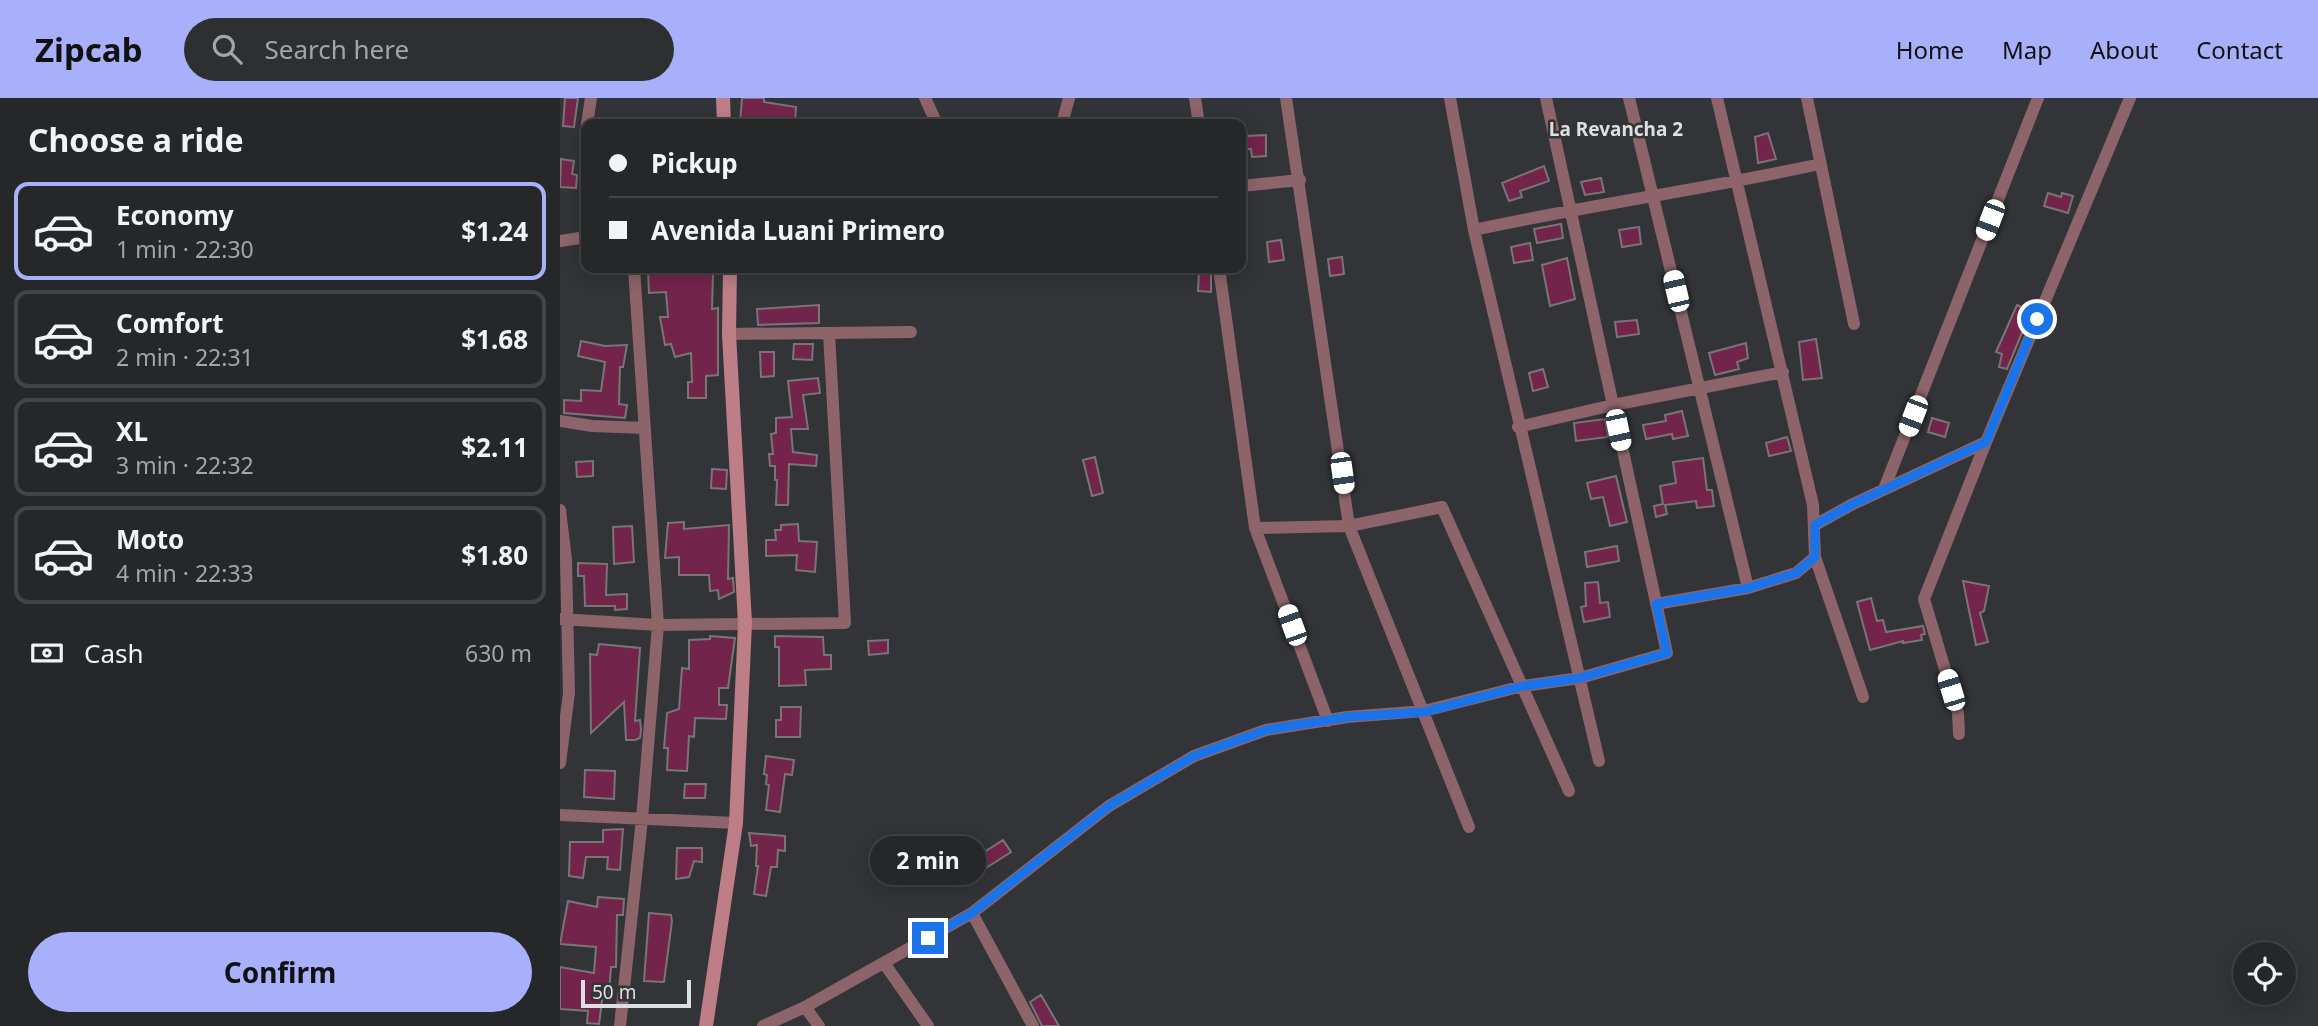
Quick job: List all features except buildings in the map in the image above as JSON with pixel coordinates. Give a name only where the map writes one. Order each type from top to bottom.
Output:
[{"type":"street","points":[[588,119],[591,98]]},
{"type":"street","points":[[723,98],[724,119]]},
{"type":"street","points":[[925,98],[935,119]]},
{"type":"street","points":[[1063,119],[1069,98]]},
{"type":"street","points":[[1195,98],[1198,119]]},
{"type":"street","points":[[1286,98],[1349,526],[1469,827]]},
{"type":"street","points":[[1450,98],[1474,230],[1518,427],[1599,761]]},
{"type":"street","points":[[763,1026],[805,1007],[972,913],[1109,806],[1194,756],[1266,730],[1424,712],[1523,686],[1580,678],[1667,653],[1546,98]]},
{"type":"street","points":[[1629,98],[1748,588]]},
{"type":"street","points":[[1717,98],[1813,505],[1815,557],[1863,697]]},
{"type":"street","points":[[1807,98],[1854,324]]},
{"type":"street","points":[[1884,489],[2038,98]]},
{"type":"street","points":[[1959,734],[1958,713],[1924,598],[1986,442],[2130,98]]},
{"type":"street","points":[[1474,230],[1653,194],[1736,183],[1820,164]]},
{"type":"street","points":[[1246,185],[1300,180]]},
{"type":"street","points":[[560,241],[581,238]]},
{"type":"street","points":[[620,1026],[642,819],[658,625],[634,273]]},
{"type":"street","points":[[706,1026],[736,823],[745,623],[729,334],[730,273]]},
{"type":"street","points":[[1220,273],[1255,528],[1328,721]]},
{"type":"street","points":[[729,334],[911,332]]},
{"type":"street","points":[[564,620],[658,625],[845,623],[829,333]]},
{"type":"street","points":[[1518,427],[1613,405],[1783,372]]},
{"type":"street","points":[[560,421],[592,426],[645,428]]},
{"type":"street","points":[[1815,525],[1884,489],[1986,442]]},
{"type":"street","points":[[1255,528],[1349,526],[1442,508],[1569,791]]},
{"type":"street","points":[[560,510],[566,560],[564,620],[569,693],[560,763]]},
{"type":"street","points":[[1656,604],[1748,588],[1796,573],[1815,557]]},
{"type":"street","points":[[560,815],[736,823]]},
{"type":"street","points":[[972,913],[1033,1026]]},
{"type":"street","points":[[884,963],[928,1026]]},
{"type":"street","points":[[805,1007],[819,1026]]},
{"type":"district","name":"La Revancha 2","points":[[1616,129]]},
{"type":"route","points":[[928,938],[972,913],[1109,806],[1194,756],[1266,730],[1347,717],[1424,712],[1523,686],[1580,678],[1667,653],[1656,604],[1748,588],[1796,573],[1815,557],[1815,525],[1851,505],[1986,442],[2037,319]]}]
